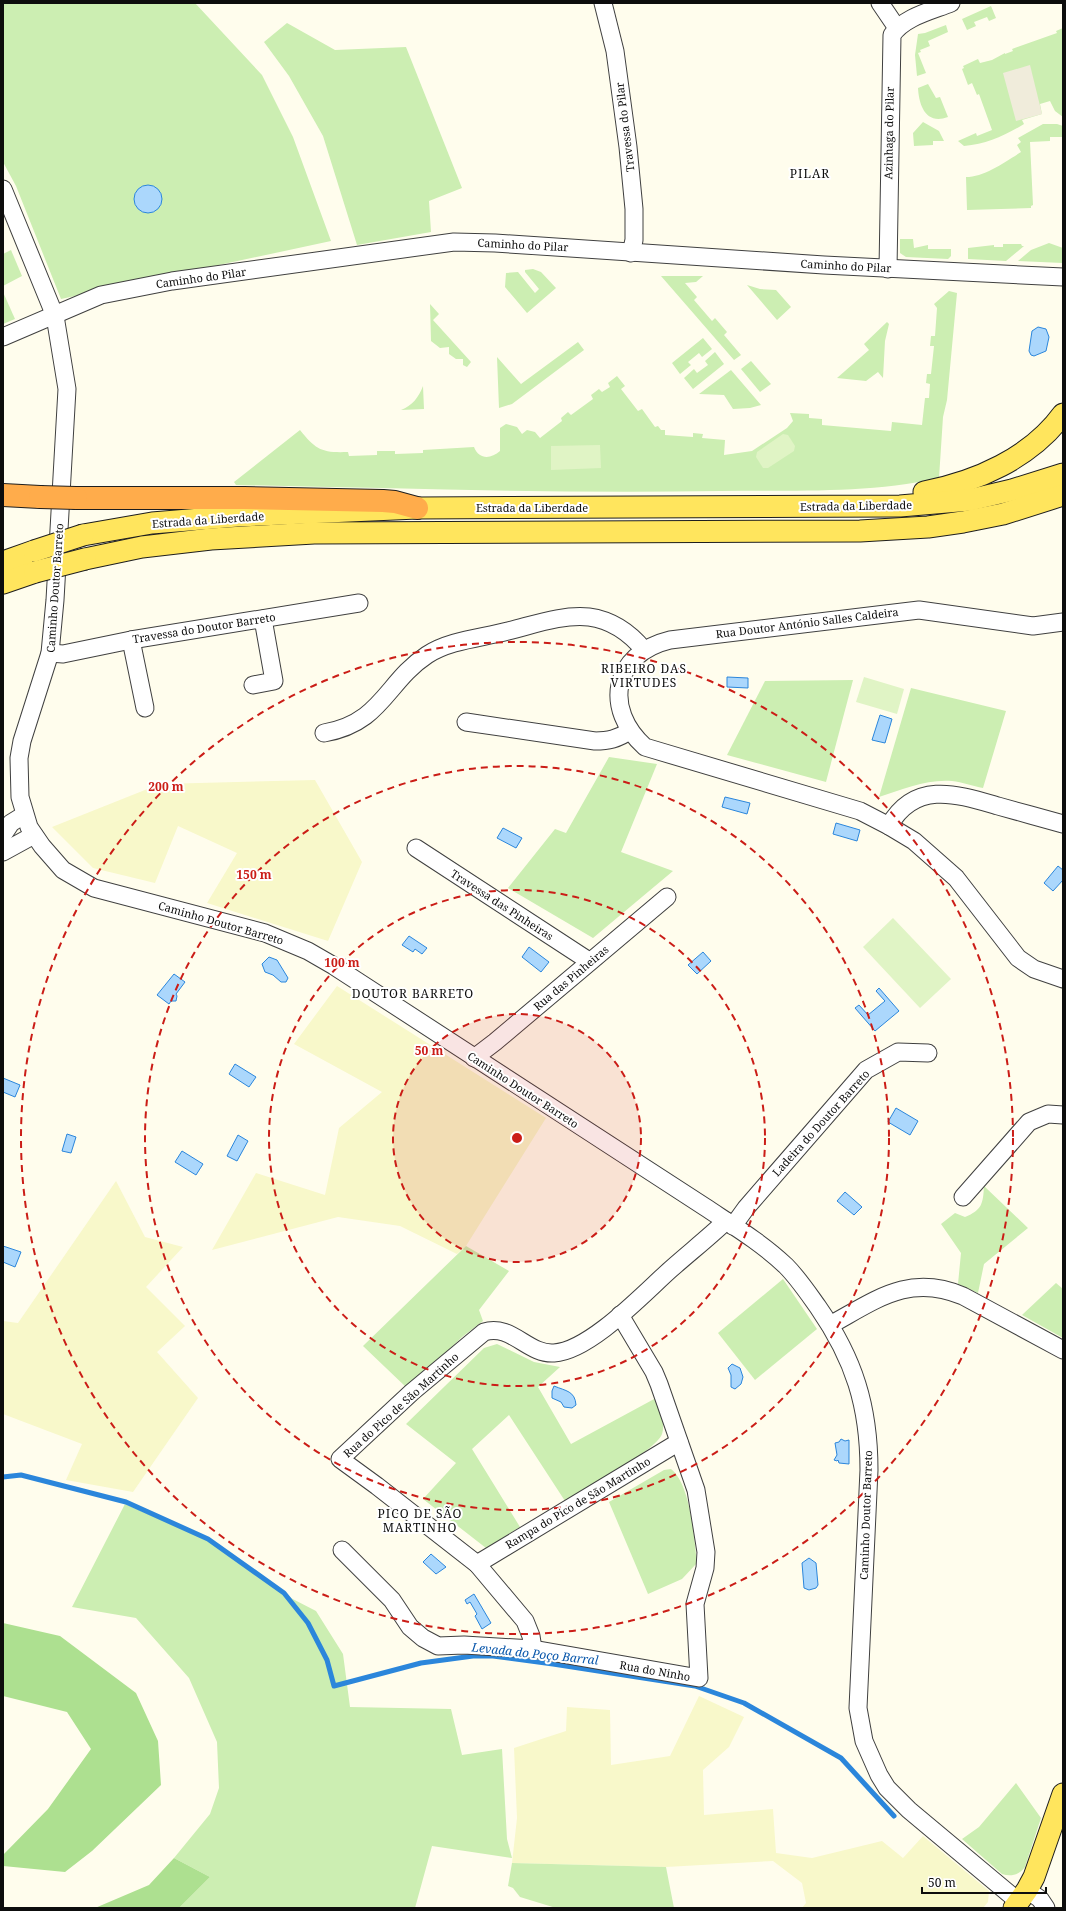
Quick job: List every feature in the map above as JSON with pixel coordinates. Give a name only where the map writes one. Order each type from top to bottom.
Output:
[{"type":"highway","points":[[3,495],[76,498],[244,498],[384,501],[395,502],[417,508]]},
{"type":"main road","points":[[855,506],[961,484],[985,474],[1014,458],[1038,441],[1048,433],[1063,414]]},
{"type":"main road","name":"Estrada da Liberdade","points":[[3,562],[83,536],[152,523],[237,516],[417,508],[900,506],[970,500],[1012,490],[1063,474]]},
{"type":"main road","name":"Estrada da Liberdade","points":[[3,583],[35,572],[85,559],[142,547],[210,539],[314,533],[852,531],[913,528],[963,522],[1003,514],[1063,495]]},
{"type":"main road","points":[[1020,1900],[1039,1864],[1063,1794]]},
{"type":"street","name":"Travessa do Pilar","points":[[603,3],[615,51],[628,147],[634,209],[634,240],[631,253]]},
{"type":"street","points":[[880,3],[897,28],[909,20],[951,3]]},
{"type":"street","name":"Azinhaga do Pilar","points":[[888,269],[890,42],[892,35],[897,28]]},
{"type":"street","name":"Caminho Doutor Barreto","points":[[3,189],[55,316],[67,389],[55,600],[50,653],[22,741],[19,758],[20,797],[24,815],[34,835],[46,852],[64,870],[94,888],[241,926],[289,942],[334,966],[730,1224],[757,1242],[786,1266],[806,1289],[830,1325],[851,1364],[857,1380],[864,1409],[869,1448],[858,1692],[860,1724],[864,1741],[879,1775],[895,1796],[1020,1900],[1040,1899],[1046,1908]]},
{"type":"street","name":"Caminho do Pilar","points":[[3,337],[101,295],[165,283],[447,243],[495,243],[888,269],[1060,276]]},
{"type":"street","name":"Travessa do Doutor Barreto","points":[[50,653],[62,654],[131,640],[359,603]]},
{"type":"street","name":"Rua Doutor António Salles Caldeira","points":[[1063,622],[1033,626],[919,610],[900,611],[670,640],[656,644],[644,650],[635,658],[624,674],[618,690],[618,701],[629,731],[645,747],[860,811],[914,841],[956,878],[1018,958],[1034,969],[1063,979]]},
{"type":"street","points":[[324,734],[344,729],[365,717],[379,705],[414,666],[427,655],[449,646],[563,618],[588,617],[601,620],[620,628],[634,639],[644,650]]},
{"type":"street","points":[[253,685],[274,681],[263,619]]},
{"type":"street","points":[[131,640],[145,708]]},
{"type":"street","points":[[466,722],[595,741],[620,737],[629,731]]},
{"type":"street","points":[[889,826],[903,807],[928,795],[940,793],[959,795],[1063,824]]},
{"type":"street","points":[[3,835],[11,824],[24,815]]},
{"type":"street","points":[[3,852],[34,835]]},
{"type":"street","name":"Travessa das Pinheiras","points":[[416,848],[589,961]]},
{"type":"street","name":"Rua das Pinheiras","points":[[474,1058],[667,897]]},
{"type":"street","name":"Ladeira do Doutor Barreto","points":[[730,1224],[866,1070],[898,1052],[928,1054]]},
{"type":"street","points":[[963,1196],[1029,1122],[1048,1114],[1063,1115]]},
{"type":"street","name":"Rua do Pico de São Martinho","points":[[533,1649],[531,1636],[525,1621],[477,1564],[340,1459],[412,1392],[484,1332],[491,1330],[502,1331],[544,1353],[553,1354],[562,1352],[579,1345],[603,1329],[730,1224]]},
{"type":"street","points":[[830,1325],[874,1301],[897,1291],[911,1287],[949,1290],[1063,1350]]},
{"type":"street","points":[[620,1315],[654,1372],[679,1442]]},
{"type":"street","name":"Rampa do Pico de São Martinho","points":[[477,1564],[679,1442]]},
{"type":"street","name":"Rua do Ninho","points":[[342,1550],[392,1600],[410,1627],[423,1638],[438,1646],[464,1645],[533,1649],[699,1678],[695,1604],[705,1568],[706,1552],[696,1490],[679,1442]]},
{"type":"green space","points":[[3,3],[195,3],[262,75],[293,137],[331,241],[61,299],[16,186],[3,162]]},
{"type":"green space","points":[[991,6],[996,18],[989,21],[987,17],[974,22],[976,26],[967,30],[962,19]]},
{"type":"green space","points":[[287,23],[335,50],[406,47],[462,188],[429,201],[431,232],[357,245],[323,136],[289,76],[264,42]]},
{"type":"green space","points":[[946,25],[948,32],[928,41],[930,46],[920,50],[921,52],[918,53],[926,73],[917,76],[915,55],[918,34]]},
{"type":"green space","points":[[1063,28],[1063,117],[1055,111],[1050,101],[1040,104],[1042,114],[1022,120],[1024,124],[1002,136],[988,141],[964,146],[958,141],[976,133],[977,136],[992,130],[979,94],[977,95],[972,83],[968,85],[962,69],[964,68],[963,66],[978,59],[980,63],[992,60],[1005,53],[1013,51],[1012,49],[1057,33],[1056,31]]},
{"type":"green space","points":[[928,84],[936,98],[940,97],[948,117],[940,119],[934,118],[925,112],[920,101],[918,88]]},
{"type":"green space","points":[[923,122],[939,131],[944,141],[933,141],[933,145],[914,146],[913,133]]},
{"type":"green space","points":[[1043,124],[1057,124],[1063,126],[1063,137],[1050,137],[1050,141],[1030,142],[1033,205],[1031,208],[967,210],[966,177],[987,172],[1021,152],[1017,145],[1021,142],[1018,138]]},
{"type":"green space","points":[[900,239],[913,239],[914,248],[928,245],[928,249],[951,249],[951,256],[948,259],[906,257],[900,253]]},
{"type":"green space","points":[[1049,243],[1063,248],[1063,263],[1018,261],[1031,250]]},
{"type":"green space","points":[[1003,244],[1021,244],[1024,246],[1006,261],[968,259],[968,248],[994,245],[994,247],[1003,247]]},
{"type":"green space","points":[[11,250],[22,276],[3,286],[3,254]]},
{"type":"green space","points":[[533,269],[541,272],[556,288],[527,313],[505,287],[506,273],[518,272],[535,293],[539,289],[525,272],[525,270]]},
{"type":"green space","points":[[661,276],[703,276],[696,282],[685,283],[697,297],[694,300],[712,321],[715,318],[727,332],[724,335],[741,355],[734,360]]},
{"type":"green space","points":[[747,285],[760,289],[776,290],[791,307],[777,320]]},
{"type":"green space","points":[[949,291],[957,293],[947,400],[943,417],[939,478],[885,487],[857,489],[660,492],[236,485],[234,482],[300,430],[315,446],[320,449],[332,452],[348,452],[349,456],[377,455],[377,451],[395,451],[395,454],[423,453],[423,450],[474,447],[482,456],[493,456],[500,451],[500,428],[506,424],[517,427],[522,434],[527,430],[535,432],[540,438],[562,421],[561,418],[568,412],[571,415],[593,399],[591,395],[599,389],[602,392],[610,387],[608,383],[617,376],[625,386],[621,389],[638,411],[642,409],[655,427],[658,426],[661,430],[665,430],[665,435],[693,437],[693,433],[703,434],[702,438],[725,440],[724,455],[752,451],[787,428],[793,421],[790,413],[809,414],[809,418],[822,419],[822,425],[891,431],[892,422],[922,425],[925,398],[929,398],[930,384],[926,383],[927,374],[931,374],[934,346],[930,346],[931,336],[935,336],[937,308],[934,304]]},
{"type":"green space","points":[[3,292],[15,319],[3,324]]},
{"type":"green space","points":[[430,304],[439,314],[433,320],[471,362],[467,367],[463,365],[463,359],[456,359],[449,354],[449,347],[440,348],[431,341]]},
{"type":"green space","points":[[887,322],[889,324],[885,341],[883,378],[878,372],[866,381],[837,378],[869,350],[864,344]]},
{"type":"green space","points":[[703,338],[712,349],[702,357],[699,353],[688,362],[691,365],[680,374],[672,363]]},
{"type":"green space","points":[[578,342],[584,350],[512,404],[499,408],[497,357],[521,384]]},
{"type":"green space","points":[[715,352],[724,364],[693,389],[684,378],[694,369],[697,373],[708,365],[705,361]]},
{"type":"green space","points":[[751,361],[771,384],[760,392],[741,369]]},
{"type":"green space","points":[[731,370],[761,405],[750,408],[733,409],[724,395],[699,394]]},
{"type":"green space","points":[[423,386],[424,409],[401,410],[415,401]]},
{"type":"green space","points":[[783,434],[788,435],[795,446],[794,451],[768,468],[763,468],[756,457],[757,452]]},
{"type":"green space","points":[[600,445],[601,468],[551,470],[551,446]]},
{"type":"green space","points":[[864,677],[904,689],[897,714],[856,702]]},
{"type":"green space","points":[[853,680],[826,782],[727,755],[765,681]]},
{"type":"green space","points":[[911,688],[1006,711],[983,788],[960,782],[943,781],[915,785],[879,797]]},
{"type":"green space","points":[[609,757],[657,764],[621,852],[673,871],[593,938],[508,888],[555,829],[566,833]]},
{"type":"green space","points":[[315,780],[362,862],[328,941],[207,903],[237,853],[178,826],[155,883],[93,868],[52,827],[160,784]]},
{"type":"green space","points":[[893,918],[951,979],[920,1008],[863,947]]},
{"type":"green space","points":[[337,986],[546,1118],[466,1246],[457,1254],[400,1226],[338,1217],[212,1250],[256,1173],[325,1195],[339,1128],[382,1092],[294,1044]]},
{"type":"green space","points":[[116,1181],[145,1237],[183,1247],[146,1287],[185,1326],[157,1352],[198,1398],[133,1492],[66,1480],[82,1444],[3,1414],[3,1321],[18,1323]]},
{"type":"green space","points":[[984,1186],[1028,1228],[984,1264],[978,1293],[958,1284],[961,1253],[941,1224],[955,1213],[965,1217],[975,1212],[982,1202]]},
{"type":"green space","points":[[466,1246],[509,1271],[479,1310],[483,1321],[462,1337],[408,1389],[363,1346]]},
{"type":"green space","points":[[783,1279],[817,1329],[755,1380],[718,1333]]},
{"type":"green space","points":[[1056,1283],[1063,1289],[1063,1338],[1022,1315]]},
{"type":"green space","points":[[497,1344],[534,1362],[560,1367],[538,1387],[571,1444],[656,1398],[662,1416],[663,1429],[662,1434],[657,1441],[647,1450],[565,1501],[509,1415],[472,1449],[520,1527],[486,1548],[423,1499],[456,1463],[406,1424],[484,1348]]},
{"type":"green space","points":[[671,1469],[678,1477],[687,1499],[693,1526],[697,1563],[682,1579],[648,1594],[609,1502],[664,1470]]},
{"type":"green space","points":[[125,1504],[207,1540],[283,1594],[316,1611],[343,1654],[350,1707],[451,1709],[462,1755],[502,1749],[507,1839],[512,1858],[432,1846],[415,1908],[179,1908],[210,1877],[174,1858],[210,1814],[219,1788],[217,1742],[189,1678],[136,1618],[72,1607]]},
{"type":"green space","points":[[3,1623],[60,1636],[136,1693],[158,1741],[161,1785],[92,1851],[65,1872],[3,1866],[3,1855],[48,1809],[91,1749],[67,1712],[3,1696]]},
{"type":"green space","points":[[699,1696],[744,1717],[729,1747],[703,1770],[704,1815],[773,1809],[776,1853],[812,1858],[882,1841],[903,1858],[923,1836],[989,1891],[988,1902],[983,1908],[802,1908],[806,1903],[802,1883],[773,1861],[666,1867],[512,1863],[517,1818],[514,1748],[566,1731],[567,1707],[610,1710],[611,1765],[670,1756]]},
{"type":"green space","points":[[1016,1783],[1041,1818],[1025,1867],[1015,1875],[1009,1875],[1002,1874],[962,1839],[979,1827]]},
{"type":"green space","points":[[174,1858],[210,1877],[179,1908],[95,1908],[149,1885]]},
{"type":"green space","points":[[512,1863],[666,1867],[674,1908],[556,1908],[520,1897],[513,1888],[508,1886]]},
{"type":"shaded area","points":[[1030,65],[1042,114],[1016,121],[1003,73]]},
{"type":"water","points":[[148,185],[158,189],[162,199],[158,209],[148,213],[138,209],[134,199],[138,189]]},
{"type":"water","points":[[1038,327],[1046,329],[1049,337],[1046,351],[1034,356],[1031,355],[1029,351],[1032,331]]},
{"type":"water","points":[[727,677],[748,678],[748,688],[727,687]]},
{"type":"water","points":[[880,715],[892,719],[885,743],[872,740]]},
{"type":"water","points":[[725,797],[750,803],[747,814],[722,807]]},
{"type":"water","points":[[836,823],[860,830],[857,841],[833,834]]},
{"type":"water","points":[[503,828],[522,838],[516,848],[497,838]]},
{"type":"water","points":[[1058,866],[1063,870],[1063,880],[1053,891],[1044,883]]},
{"type":"water","points":[[409,936],[427,948],[422,954],[415,949],[413,952],[402,945]]},
{"type":"water","points":[[529,947],[549,962],[541,972],[522,957]]},
{"type":"water","points":[[703,952],[711,961],[697,974],[688,965]]},
{"type":"water","points":[[269,957],[277,960],[288,978],[286,982],[281,982],[273,975],[265,972],[262,964]]},
{"type":"water","points":[[174,974],[185,982],[176,994],[176,1001],[171,1001],[169,1004],[157,995]]},
{"type":"water","points":[[879,988],[899,1011],[875,1031],[855,1008],[859,1005],[868,1015],[885,1001],[876,991]]},
{"type":"water","points":[[235,1064],[256,1077],[249,1087],[229,1074]]},
{"type":"water","points":[[3,1078],[20,1085],[15,1097],[3,1092]]},
{"type":"water","points":[[896,1108],[918,1121],[910,1135],[888,1122]]},
{"type":"water","points":[[67,1134],[76,1137],[71,1153],[62,1151]]},
{"type":"water","points":[[238,1135],[248,1141],[237,1161],[227,1156]]},
{"type":"water","points":[[182,1151],[203,1164],[196,1175],[175,1162]]},
{"type":"water","points":[[845,1192],[862,1207],[854,1215],[837,1201]]},
{"type":"water","points":[[3,1246],[21,1252],[15,1267],[3,1262]]},
{"type":"water","points":[[732,1364],[740,1368],[743,1377],[741,1384],[735,1389],[731,1387],[731,1375],[728,1368]]},
{"type":"water","points":[[554,1386],[572,1394],[576,1405],[572,1408],[564,1407],[561,1402],[552,1398]]},
{"type":"water","points":[[841,1439],[845,1441],[849,1440],[849,1464],[839,1463],[838,1460],[834,1460],[837,1455],[835,1443],[839,1442]]},
{"type":"water","points":[[431,1554],[446,1567],[436,1574],[423,1562]]},
{"type":"water","points":[[809,1558],[816,1563],[818,1585],[816,1588],[809,1590],[804,1588],[802,1563]]},
{"type":"water","points":[[474,1594],[491,1623],[482,1629],[475,1616],[477,1614],[470,1602],[467,1604],[465,1600]]},
{"type":"waterway","name":"Levada do Poço Barral","points":[[3,1477],[21,1475],[126,1502],[208,1539],[284,1593],[308,1623],[327,1660],[334,1686],[421,1663],[473,1656],[493,1656],[553,1664],[695,1686],[744,1703],[841,1758],[894,1816]]},
{"type":"district","name":"PILAR","points":[[810,174]]},
{"type":"district","name":"RIBEIRO DAS VIRTUDES","points":[[644,676]]},
{"type":"district","name":"DOUTOR BARRETO","points":[[413,994]]},
{"type":"district","name":"PICO DE SÃO MARTINHO","points":[[420,1521]]}]
